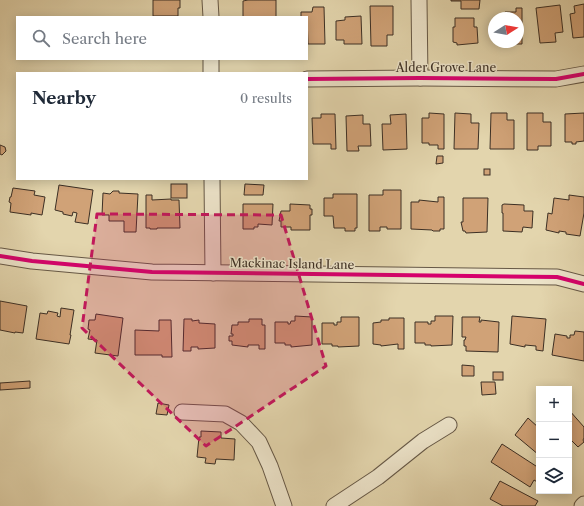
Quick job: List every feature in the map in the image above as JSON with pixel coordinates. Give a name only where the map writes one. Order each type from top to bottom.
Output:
[{"type":"street","points":[[210,0],[211,16]]},
{"type":"street","points":[[419,0],[420,78]]},
{"type":"street","points":[[211,60],[211,72]]},
{"type":"street","name":"Alder Grove Lane","points":[[308,79],[556,79],[584,74]]},
{"type":"street","points":[[212,180],[213,273]]},
{"type":"street","name":"Mackinac Island Lane","points":[[0,256],[32,261],[152,272],[364,276],[557,277],[584,284]]},
{"type":"street","points":[[182,412],[225,414],[241,422],[260,442],[284,506]]},
{"type":"street","points":[[334,506],[378,477],[424,441],[449,425]]},
{"type":"highlighted area","points":[[97,214],[281,215],[326,366],[206,446],[82,328]]},
{"type":"building","points":[[153,0],[180,0],[178,16],[153,16]]},
{"type":"building","points":[[276,0],[276,16],[243,16],[243,1]]},
{"type":"building","points":[[451,0],[480,0],[479,9],[461,9],[461,1]]},
{"type":"building","points":[[584,4],[584,37],[573,38],[570,14],[575,13],[574,6]]},
{"type":"building","points":[[560,5],[563,32],[555,33],[556,42],[540,43],[536,8]]},
{"type":"building","points":[[370,6],[393,6],[393,35],[387,35],[387,46],[371,46]]},
{"type":"building","points":[[313,7],[324,7],[325,44],[308,44],[308,16],[301,16],[301,12],[312,12]]},
{"type":"building","points":[[516,8],[522,8],[522,12],[516,12]]},
{"type":"building","points":[[361,16],[362,44],[344,44],[344,40],[336,40],[336,21],[345,20],[345,17]]},
{"type":"building","points":[[455,18],[474,18],[474,27],[477,27],[478,43],[457,45],[457,43],[453,42],[453,27],[455,27]]},
{"type":"building","points":[[429,113],[444,114],[444,149],[438,149],[438,145],[422,143],[422,118],[429,118]]},
{"type":"building","points":[[455,113],[471,114],[471,123],[479,123],[478,149],[454,149]]},
{"type":"building","points":[[491,113],[507,113],[507,120],[514,120],[514,149],[490,149]]},
{"type":"building","points":[[527,113],[543,113],[543,122],[551,122],[551,146],[538,146],[538,150],[527,150]]},
{"type":"building","points":[[584,113],[584,141],[576,142],[576,144],[572,144],[572,142],[565,142],[565,114]]},
{"type":"building","points":[[321,114],[335,114],[336,149],[331,149],[331,144],[313,144],[312,118],[321,118]]},
{"type":"building","points":[[406,114],[407,149],[383,150],[382,124],[391,124],[390,115]]},
{"type":"building","points":[[363,115],[363,124],[370,124],[371,146],[358,146],[359,151],[347,151],[346,116]]},
{"type":"building","points":[[0,145],[5,147],[6,151],[2,155],[0,154]]},
{"type":"building","points":[[437,156],[443,156],[443,163],[436,164]]},
{"type":"building","points":[[484,169],[490,169],[490,175],[484,175]]},
{"type":"building","points":[[171,184],[187,184],[187,198],[171,198]]},
{"type":"building","points":[[245,184],[264,185],[263,195],[244,195]]},
{"type":"building","points":[[59,185],[93,190],[88,224],[75,222],[77,213],[73,212],[72,216],[55,210]]},
{"type":"building","points":[[13,188],[35,191],[34,195],[45,197],[42,215],[10,212],[11,203],[9,202]]},
{"type":"building","points":[[383,190],[401,190],[401,229],[387,229],[387,227],[380,227],[380,231],[369,231],[369,195],[383,195]]},
{"type":"building","points":[[113,191],[119,191],[119,193],[138,194],[136,232],[124,232],[124,221],[109,221],[109,215],[102,215],[103,193],[110,194]]},
{"type":"building","points":[[333,194],[357,194],[357,228],[355,228],[355,231],[345,231],[345,228],[334,228],[333,216],[324,216],[324,198],[333,198]]},
{"type":"building","points":[[146,195],[152,195],[152,200],[179,200],[180,228],[146,228]]},
{"type":"building","points":[[569,195],[584,197],[584,213],[580,236],[566,234],[566,232],[559,231],[559,233],[546,230],[548,213],[552,214],[554,198],[569,200]]},
{"type":"building","points":[[438,197],[444,197],[444,229],[440,229],[440,231],[433,231],[411,229],[411,202],[419,202],[419,200],[438,202]]},
{"type":"building","points":[[463,198],[488,198],[487,232],[466,233],[463,231],[461,222],[463,222]]},
{"type":"building","points":[[243,204],[273,204],[272,225],[258,224],[258,227],[254,227],[254,229],[243,229]]},
{"type":"building","points":[[290,204],[310,205],[312,215],[310,215],[310,230],[291,230],[291,227],[281,227],[281,221],[279,221],[281,211],[290,211]]},
{"type":"building","points":[[502,205],[524,205],[524,211],[533,211],[532,228],[523,227],[522,232],[503,231]]},
{"type":"building","points":[[0,301],[27,306],[23,333],[0,330]]},
{"type":"building","points":[[61,308],[74,310],[69,344],[36,339],[40,313],[47,314],[48,311],[58,313],[57,316],[60,317]]},
{"type":"building","points":[[96,314],[123,318],[118,356],[95,353],[97,340],[88,339],[90,330],[88,329],[89,320],[95,320]]},
{"type":"building","points":[[295,316],[312,317],[312,345],[291,347],[291,345],[285,345],[285,343],[275,343],[275,322],[288,322],[288,324],[290,324],[291,321],[295,321]]},
{"type":"building","points":[[435,316],[453,316],[452,345],[431,346],[425,345],[425,343],[415,343],[415,322],[428,322],[428,324],[431,324],[431,321],[435,321]]},
{"type":"building","points":[[512,316],[546,319],[543,351],[536,350],[536,346],[525,345],[525,347],[510,344]]},
{"type":"building","points":[[341,317],[359,317],[359,346],[338,347],[332,346],[332,344],[322,344],[322,323],[334,323],[334,325],[337,325],[337,322],[341,322]]},
{"type":"building","points":[[462,317],[480,317],[479,322],[481,322],[481,320],[499,322],[498,352],[466,351],[464,340],[466,337],[462,337]]},
{"type":"building","points":[[389,318],[404,318],[404,349],[398,349],[398,344],[381,346],[373,344],[373,323],[381,322],[381,320],[389,320]]},
{"type":"building","points":[[184,319],[192,319],[192,321],[199,320],[199,323],[215,324],[215,348],[198,349],[198,347],[191,347],[191,351],[183,351]]},
{"type":"building","points":[[249,319],[262,319],[262,325],[265,325],[265,349],[259,349],[259,345],[248,345],[248,347],[232,345],[232,341],[229,341],[229,336],[233,336],[233,334],[231,334],[232,325],[238,325],[238,322],[249,322]]},
{"type":"building","points":[[159,320],[171,320],[172,357],[162,357],[162,355],[135,355],[135,330],[159,331]]},
{"type":"building","points":[[575,331],[584,332],[584,361],[552,355],[555,334],[570,338],[570,335],[574,335]]},
{"type":"building","points":[[462,365],[474,366],[474,376],[462,376]]},
{"type":"building","points":[[493,372],[503,372],[503,380],[493,380]]},
{"type":"building","points":[[30,381],[30,388],[0,390],[0,383]]},
{"type":"building","points":[[481,382],[495,382],[496,394],[482,395]]},
{"type":"building","points":[[158,403],[169,405],[167,415],[156,414]]},
{"type":"building","points":[[572,413],[584,427],[584,442],[578,447],[572,441]]},
{"type":"building","points":[[528,418],[536,425],[536,452],[515,435]]},
{"type":"building","points":[[201,431],[221,432],[221,438],[235,439],[234,460],[216,459],[215,464],[205,463],[206,458],[197,457]]},
{"type":"building","points":[[502,444],[536,466],[536,481],[534,480],[530,487],[491,462]]},
{"type":"building","points":[[500,481],[538,501],[535,506],[503,506],[490,499]]},
{"type":"cycle path","points":[[308,79],[556,79],[584,74]]},
{"type":"cycle path","points":[[0,256],[32,261],[152,272],[557,277],[584,284]]}]
